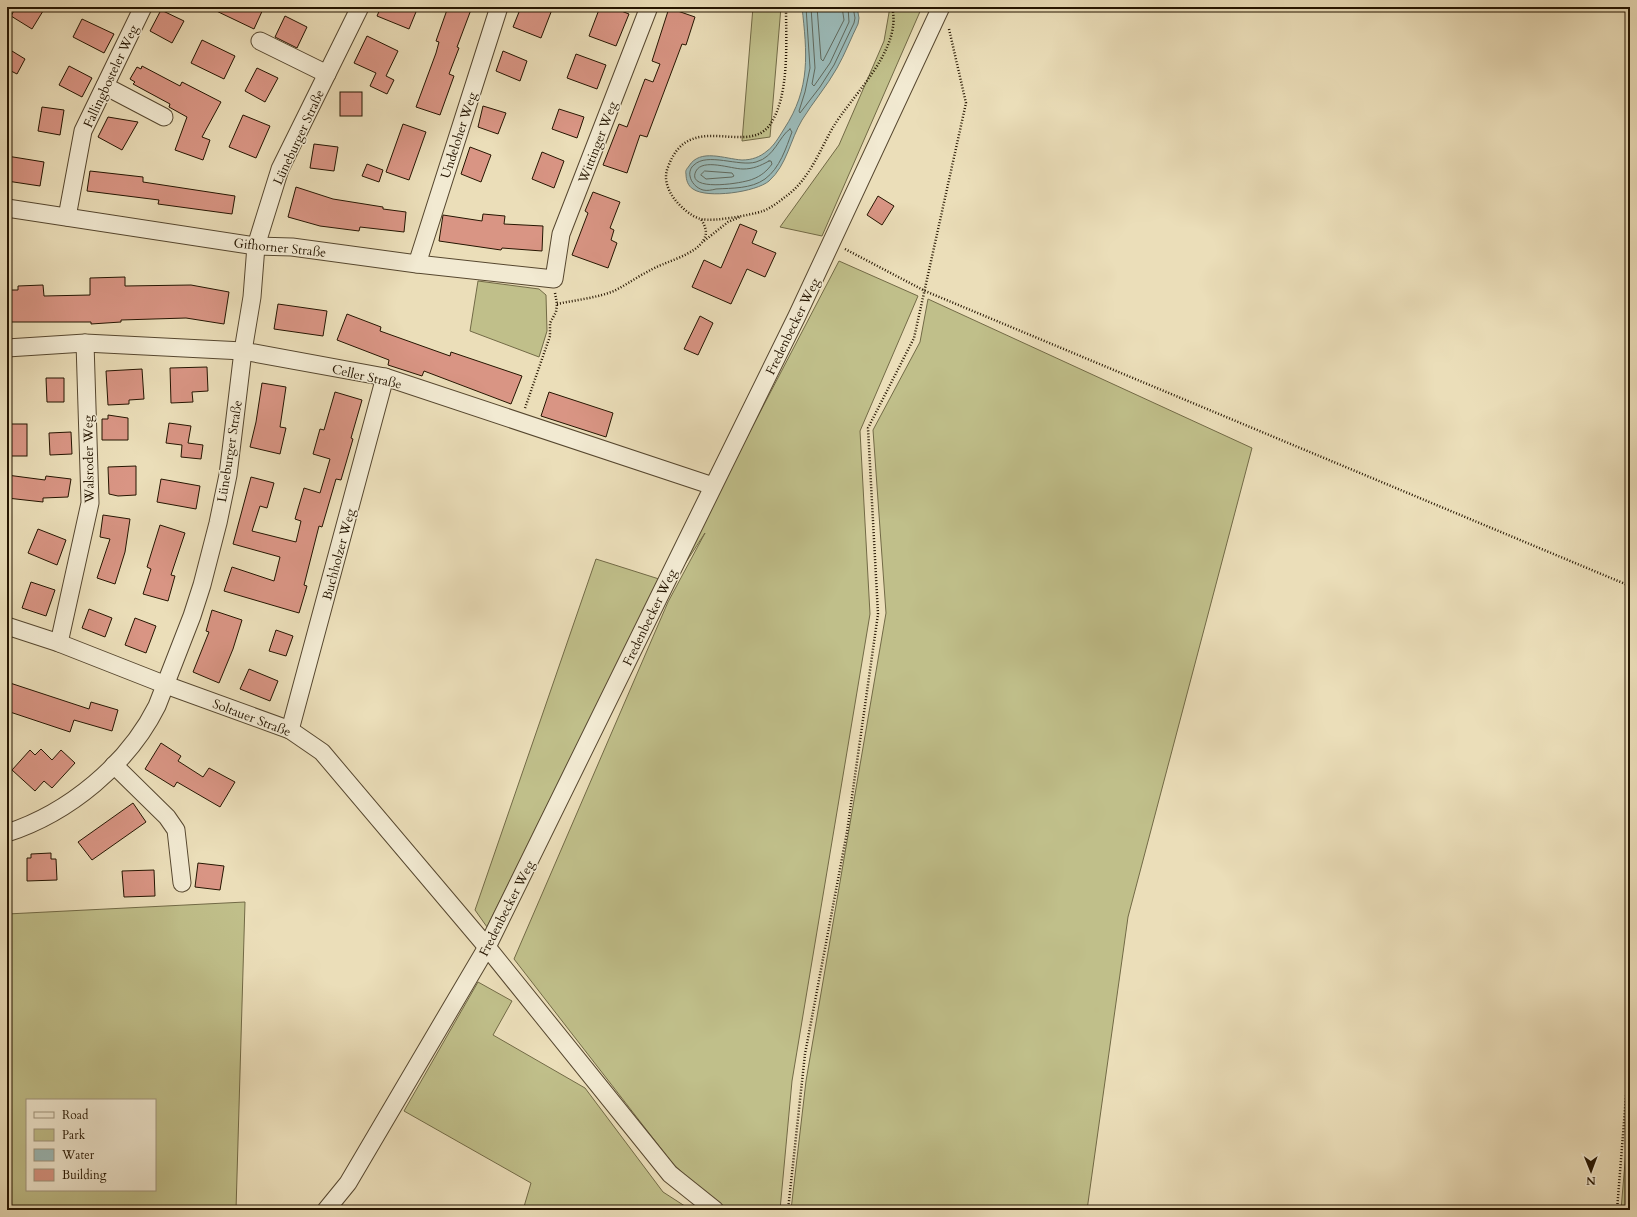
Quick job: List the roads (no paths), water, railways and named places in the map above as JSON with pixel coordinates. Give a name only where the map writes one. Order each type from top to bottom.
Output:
[{"type":"street","name":"Fallingbosteler Weg","points":[[67,217],[83,131],[143,7]]},
{"type":"street","name":"Lüneburger Straße","points":[[7,833],[51,814],[92,786],[129,748],[151,718],[166,685],[202,585],[228,475],[243,351],[252,297],[256,246],[280,168],[360,7]]},
{"type":"street","name":"Undeloher Weg","points":[[417,264],[499,7]]},
{"type":"street","name":"Wittinger Weg","points":[[554,278],[561,234],[649,7]]},
{"type":"street","name":"Fredenbecker Weg","points":[[326,1210],[348,1183],[487,947],[833,242],[941,7]]},
{"type":"street","points":[[260,41],[327,74]]},
{"type":"street","points":[[105,86],[164,117]]},
{"type":"street","name":"Gifhorner Straße","points":[[7,208],[256,246],[292,247],[417,264],[554,278]]},
{"type":"street","name":"Celler Straße","points":[[7,348],[85,343],[243,351],[385,377],[713,486]]},
{"type":"street","name":"Walsroder Weg","points":[[59,644],[90,503],[85,343]]},
{"type":"street","name":"Buchholzer Weg","points":[[290,730],[385,377]]},
{"type":"street","name":"Soltauer Straße","points":[[7,626],[290,730],[322,752],[487,947],[670,1174],[715,1210]]},
{"type":"street","points":[[114,765],[167,817],[176,830],[182,883]]},
{"type":"water","points":[[802,7],[857,7],[859,18],[858,24],[840,63],[802,120],[780,168],[769,181],[763,185],[743,191],[709,194],[693,189],[686,178],[686,171],[694,161],[700,157],[706,156],[742,160],[756,158],[772,147],[793,114],[803,85],[805,70],[806,55]]}]
